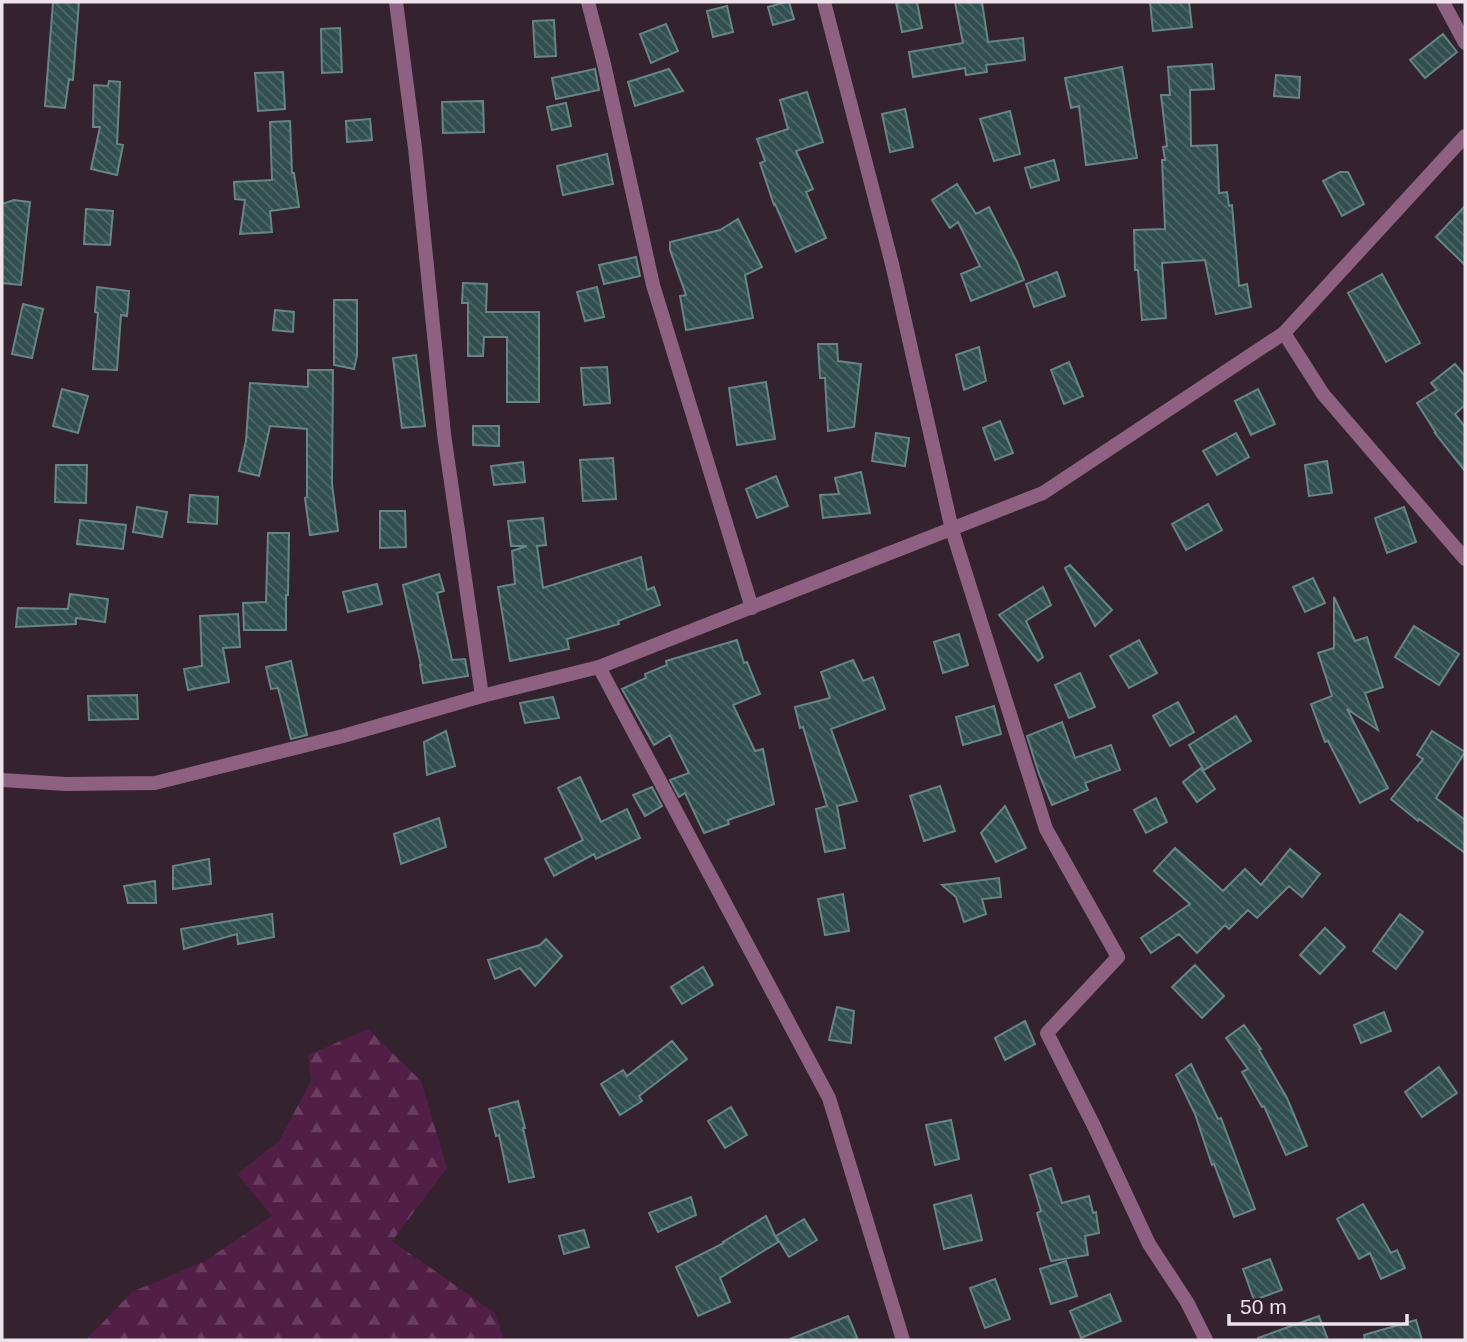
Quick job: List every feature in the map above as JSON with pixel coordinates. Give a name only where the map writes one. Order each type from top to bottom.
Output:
[{"type":"street","points":[[396,2],[415,148],[444,434],[482,696]]},
{"type":"street","points":[[588,2],[653,285],[752,608]]},
{"type":"street","points":[[824,2],[892,264],[952,530],[1046,829],[1118,957],[1047,1033],[1149,1244],[1187,1302],[1206,1340]]},
{"type":"street","points":[[1443,2],[1465,43]]},
{"type":"street","points":[[2,780],[66,785],[155,783],[599,667],[1044,493],[1284,333],[1465,135]]},
{"type":"street","points":[[1284,333],[1323,394],[1465,559]]},
{"type":"street","points":[[599,667],[829,1098],[903,1340]]},
{"type":"green space","points":[[368,1029],[421,1081],[447,1168],[392,1241],[495,1313],[504,1340],[86,1340],[132,1292],[205,1261],[272,1216],[237,1174],[279,1141],[311,1081],[308,1055]]},
{"type":"building","points":[[53,2],[79,2],[73,80],[69,79],[65,108],[45,106]]},
{"type":"building","points":[[789,2],[794,19],[773,25],[768,7]]},
{"type":"building","points":[[896,2],[917,2],[922,28],[902,32]]},
{"type":"building","points":[[955,2],[982,2],[988,42],[1023,38],[1025,60],[986,65],[987,72],[966,75],[965,68],[913,77],[909,52],[963,43]]},
{"type":"building","points":[[1150,2],[1189,2],[1192,27],[1153,31]]},
{"type":"building","points":[[727,6],[733,32],[713,37],[707,11]]},
{"type":"building","points":[[554,20],[556,56],[535,57],[533,21]]},
{"type":"building","points":[[666,24],[678,51],[651,63],[640,34]]},
{"type":"building","points":[[340,28],[342,72],[322,73],[321,29]]},
{"type":"building","points":[[1443,34],[1457,52],[1425,78],[1410,60]]},
{"type":"building","points":[[1212,64],[1214,89],[1190,90],[1191,146],[1217,145],[1219,193],[1227,192],[1229,206],[1232,205],[1239,286],[1247,284],[1251,307],[1216,314],[1205,260],[1162,263],[1166,318],[1142,320],[1138,270],[1135,270],[1134,230],[1165,229],[1162,160],[1165,160],[1163,147],[1167,146],[1161,95],[1170,95],[1168,67]]},
{"type":"building","points":[[1122,67],[1137,158],[1086,165],[1079,106],[1071,108],[1065,78]]},
{"type":"building","points":[[595,69],[599,90],[556,99],[552,78]]},
{"type":"building","points":[[669,69],[683,91],[635,106],[628,82]]},
{"type":"building","points":[[283,72],[285,109],[258,111],[255,73]]},
{"type":"building","points":[[1276,75],[1300,77],[1299,98],[1274,96]]},
{"type":"building","points":[[109,81],[120,82],[117,144],[123,145],[117,175],[91,169],[100,127],[93,127],[94,85],[108,86]]},
{"type":"building","points":[[807,92],[823,142],[796,151],[813,189],[806,192],[826,238],[796,252],[774,205],[760,163],[765,161],[757,139],[788,129],[780,100]]},
{"type":"building","points":[[483,101],[484,132],[443,133],[442,102]]},
{"type":"building","points":[[566,103],[571,126],[552,130],[547,107]]},
{"type":"building","points":[[905,109],[913,147],[890,152],[882,114]]},
{"type":"building","points":[[1010,111],[1020,154],[994,161],[980,119]]},
{"type":"building","points":[[370,119],[372,140],[347,142],[346,121]]},
{"type":"building","points":[[290,121],[292,173],[299,207],[270,211],[272,232],[240,234],[245,200],[235,199],[234,182],[272,180],[270,122]]},
{"type":"building","points":[[607,154],[613,184],[563,195],[557,166]]},
{"type":"building","points":[[1054,160],[1059,180],[1031,188],[1025,168]]},
{"type":"building","points":[[1340,172],[1348,172],[1364,204],[1342,216],[1323,181]]},
{"type":"building","points":[[957,184],[976,214],[989,207],[1024,280],[971,301],[961,274],[980,266],[958,222],[950,228],[932,200]]},
{"type":"building","points":[[14,200],[30,202],[21,285],[2,283],[2,204]]},
{"type":"building","points":[[1465,206],[1465,265],[1436,237]]},
{"type":"building","points":[[86,209],[113,211],[110,245],[84,244]]},
{"type":"building","points":[[738,219],[762,267],[745,275],[753,318],[686,330],[680,296],[686,295],[670,250],[670,242],[720,230]]},
{"type":"building","points":[[636,257],[640,276],[604,284],[599,265]]},
{"type":"building","points":[[1057,272],[1065,296],[1034,307],[1026,284]]},
{"type":"building","points":[[1382,274],[1420,343],[1386,362],[1348,293]]},
{"type":"building","points":[[463,283],[487,284],[486,312],[539,312],[539,402],[507,402],[507,337],[484,337],[483,356],[468,356],[468,303],[462,303]]},
{"type":"building","points":[[97,287],[129,291],[127,316],[121,315],[117,370],[93,369],[98,313],[95,312]]},
{"type":"building","points":[[597,287],[604,317],[585,321],[577,292]]},
{"type":"building","points":[[334,300],[357,300],[357,355],[354,369],[334,365]]},
{"type":"building","points":[[23,304],[43,309],[32,358],[12,354]]},
{"type":"building","points":[[275,310],[294,312],[293,332],[273,330]]},
{"type":"building","points":[[818,344],[837,344],[838,361],[861,364],[854,427],[828,431],[825,378],[820,378]]},
{"type":"building","points":[[979,347],[986,381],[964,390],[956,355]]},
{"type":"building","points":[[416,355],[425,426],[402,428],[393,358]]},
{"type":"building","points":[[1069,362],[1083,396],[1064,404],[1051,370]]},
{"type":"building","points":[[1455,364],[1465,376],[1465,405],[1455,414],[1465,427],[1465,471],[1435,433],[1417,403],[1437,390],[1431,383]]},
{"type":"building","points":[[607,367],[610,403],[584,405],[581,368]]},
{"type":"building","points":[[308,370],[333,370],[332,484],[338,531],[310,535],[305,498],[307,429],[270,426],[259,476],[239,471],[246,441],[250,383],[308,387]]},
{"type":"building","points":[[766,382],[775,439],[737,445],[729,388]]},
{"type":"building","points":[[62,389],[88,396],[78,433],[53,426]]},
{"type":"building","points":[[1258,389],[1275,424],[1251,435],[1235,401]]},
{"type":"building","points":[[1000,421],[1013,453],[995,460],[983,428]]},
{"type":"building","points":[[473,426],[499,426],[499,446],[473,445]]},
{"type":"building","points":[[876,433],[909,438],[905,466],[872,461]]},
{"type":"building","points":[[1236,433],[1249,457],[1217,475],[1203,451]]},
{"type":"building","points":[[613,458],[616,499],[583,501],[580,460]]},
{"type":"building","points":[[1327,461],[1332,493],[1309,496],[1305,465]]},
{"type":"building","points":[[523,462],[525,482],[494,485],[491,466]]},
{"type":"building","points":[[56,465],[87,465],[86,503],[55,502]]},
{"type":"building","points":[[861,472],[870,513],[823,518],[820,495],[839,494],[835,478]]},
{"type":"building","points":[[776,476],[788,506],[757,518],[746,489]]},
{"type":"building","points":[[190,495],[218,497],[217,524],[188,522]]},
{"type":"building","points":[[1208,504],[1222,530],[1186,550],[1172,524]]},
{"type":"building","points":[[137,507],[167,512],[162,537],[133,532]]},
{"type":"building","points":[[1404,507],[1416,542],[1387,553],[1375,518]]},
{"type":"building","points":[[380,511],[405,511],[406,547],[380,548]]},
{"type":"building","points":[[543,518],[546,545],[537,546],[543,588],[641,557],[647,590],[654,587],[660,605],[618,621],[619,624],[567,639],[569,649],[510,661],[498,587],[515,584],[512,551],[527,546],[511,546],[508,521]]},
{"type":"building","points":[[80,520],[126,525],[123,549],[77,544]]},
{"type":"building","points":[[268,533],[289,533],[286,630],[244,630],[243,603],[266,602]]},
{"type":"building","points":[[1070,565],[1112,610],[1095,626],[1065,568]]},
{"type":"building","points":[[439,574],[444,591],[437,593],[452,660],[465,659],[468,676],[423,683],[403,585]]},
{"type":"building","points":[[1313,578],[1325,603],[1305,612],[1293,587]]},
{"type":"building","points":[[377,584],[382,604],[348,612],[343,592]]},
{"type":"building","points":[[1043,587],[1051,605],[1026,621],[1043,657],[1038,661],[999,615]]},
{"type":"building","points":[[70,594],[108,599],[105,622],[76,618],[76,624],[16,627],[18,608],[68,609]]},
{"type":"building","points":[[1334,597],[1355,641],[1367,637],[1383,687],[1365,693],[1378,730],[1347,709],[1388,788],[1360,803],[1328,741],[1325,742],[1311,704],[1332,696],[1318,653],[1334,648]]},
{"type":"building","points":[[238,614],[240,647],[223,648],[229,682],[188,690],[184,669],[202,666],[200,616]]},
{"type":"building","points":[[1414,626],[1459,654],[1439,685],[1395,657]]},
{"type":"building","points":[[959,634],[968,665],[943,673],[934,642]]},
{"type":"building","points":[[737,640],[744,663],[747,662],[760,694],[733,705],[755,751],[763,749],[774,804],[728,820],[729,824],[704,833],[685,793],[679,797],[670,780],[689,773],[670,735],[654,745],[622,689],[646,678],[645,674],[667,665],[666,661]]},
{"type":"building","points":[[1139,640],[1157,673],[1129,688],[1110,656]]},
{"type":"building","points":[[853,660],[863,681],[873,677],[885,709],[831,729],[857,801],[837,806],[845,848],[825,852],[816,809],[827,806],[795,707],[830,698],[821,672]]},
{"type":"building","points":[[291,661],[307,735],[291,739],[278,688],[271,689],[266,667]]},
{"type":"building","points":[[1080,673],[1095,707],[1069,718],[1055,685]]},
{"type":"building","points":[[137,695],[138,719],[89,720],[88,696]]},
{"type":"building","points":[[553,697],[559,718],[525,723],[520,703]]},
{"type":"building","points":[[1178,702],[1194,732],[1170,746],[1153,716]]},
{"type":"building","points":[[994,706],[1001,734],[963,745],[956,717]]},
{"type":"building","points":[[1236,716],[1251,741],[1204,770],[1189,745]]},
{"type":"building","points":[[1062,722],[1075,758],[1111,745],[1120,770],[1085,783],[1088,790],[1052,805],[1027,736]]},
{"type":"building","points":[[446,731],[455,766],[427,775],[424,742]]},
{"type":"building","points":[[1432,731],[1465,752],[1436,798],[1465,820],[1465,853],[1391,799],[1423,759],[1417,755]]},
{"type":"building","points":[[1201,768],[1215,789],[1197,802],[1183,782]]},
{"type":"building","points":[[580,777],[601,822],[627,809],[640,838],[596,859],[594,854],[554,876],[545,859],[583,840],[558,788]]},
{"type":"building","points":[[940,786],[955,831],[924,841],[910,796]]},
{"type":"building","points":[[652,787],[662,806],[645,816],[633,795]]},
{"type":"building","points":[[1156,798],[1167,822],[1146,833],[1134,810]]},
{"type":"building","points":[[1005,806],[1026,848],[996,862],[981,833]]},
{"type":"building","points":[[439,818],[446,847],[401,864],[394,834]]},
{"type":"building","points":[[1175,848],[1223,891],[1245,869],[1261,885],[1290,849],[1320,874],[1302,897],[1289,886],[1257,918],[1248,910],[1229,929],[1225,925],[1197,953],[1179,934],[1151,953],[1141,938],[1190,904],[1154,871]]},
{"type":"building","points":[[209,859],[211,884],[173,889],[173,866]]},
{"type":"building","points":[[999,878],[1001,897],[982,899],[986,914],[964,922],[956,897],[942,885]]},
{"type":"building","points":[[155,881],[156,903],[128,903],[124,886]]},
{"type":"building","points":[[843,894],[849,931],[825,935],[818,899]]},
{"type":"building","points":[[272,914],[274,937],[238,944],[237,934],[184,949],[181,929]]},
{"type":"building","points":[[1400,914],[1423,932],[1396,969],[1373,951]]},
{"type":"building","points":[[1325,928],[1345,947],[1320,974],[1300,955]]},
{"type":"building","points":[[546,939],[562,956],[535,986],[520,968],[495,979],[488,960],[540,945]]},
{"type":"building","points":[[1195,965],[1224,996],[1202,1018],[1172,987]]},
{"type":"building","points":[[703,967],[713,985],[682,1004],[671,987]]},
{"type":"building","points":[[837,1007],[854,1011],[851,1043],[829,1040]]},
{"type":"building","points":[[1384,1012],[1391,1031],[1361,1043],[1354,1025]]},
{"type":"building","points":[[1025,1021],[1035,1044],[1005,1060],[995,1038]]},
{"type":"building","points":[[1244,1025],[1261,1049],[1259,1050],[1287,1098],[1307,1146],[1286,1155],[1264,1106],[1262,1107],[1242,1072],[1248,1069],[1226,1038]]},
{"type":"building","points":[[672,1041],[687,1059],[639,1096],[642,1101],[620,1115],[601,1084],[623,1070],[627,1076]]},
{"type":"building","points":[[1191,1064],[1218,1119],[1221,1118],[1255,1209],[1234,1217],[1214,1164],[1212,1165],[1195,1114],[1176,1075]]},
{"type":"building","points":[[1439,1067],[1457,1093],[1422,1117],[1405,1092]]},
{"type":"building","points":[[518,1101],[534,1177],[509,1182],[499,1135],[496,1136],[489,1109]]},
{"type":"building","points":[[731,1107],[747,1135],[725,1148],[708,1121]]},
{"type":"building","points":[[951,1120],[959,1159],[935,1165],[926,1125]]},
{"type":"building","points":[[1051,1168],[1062,1203],[1089,1196],[1093,1213],[1096,1212],[1099,1233],[1085,1236],[1088,1255],[1051,1261],[1037,1213],[1041,1211],[1030,1175]]},
{"type":"building","points":[[971,1195],[982,1240],[944,1249],[934,1205]]},
{"type":"building","points":[[691,1197],[696,1215],[658,1232],[649,1213]]},
{"type":"building","points":[[1363,1204],[1391,1253],[1397,1250],[1405,1268],[1381,1279],[1370,1253],[1359,1259],[1337,1219]]},
{"type":"building","points":[[766,1216],[778,1242],[720,1278],[730,1302],[698,1316],[676,1267],[724,1243]]},
{"type":"building","points":[[804,1219],[817,1240],[789,1257],[776,1236]]},
{"type":"building","points":[[584,1230],[589,1247],[564,1254],[559,1236]]},
{"type":"building","points":[[1270,1259],[1282,1290],[1254,1300],[1243,1269]]},
{"type":"building","points":[[1066,1261],[1077,1296],[1051,1304],[1040,1269]]},
{"type":"building","points":[[995,1279],[1010,1319],[985,1328],[970,1288]]},
{"type":"building","points":[[1110,1294],[1121,1321],[1081,1338],[1070,1311]]},
{"type":"building","points":[[848,1316],[858,1340],[790,1340],[790,1339]]},
{"type":"building","points":[[1319,1316],[1328,1340],[1258,1340],[1258,1338]]},
{"type":"building","points":[[1416,1320],[1422,1340],[1365,1340],[1364,1335]]}]
